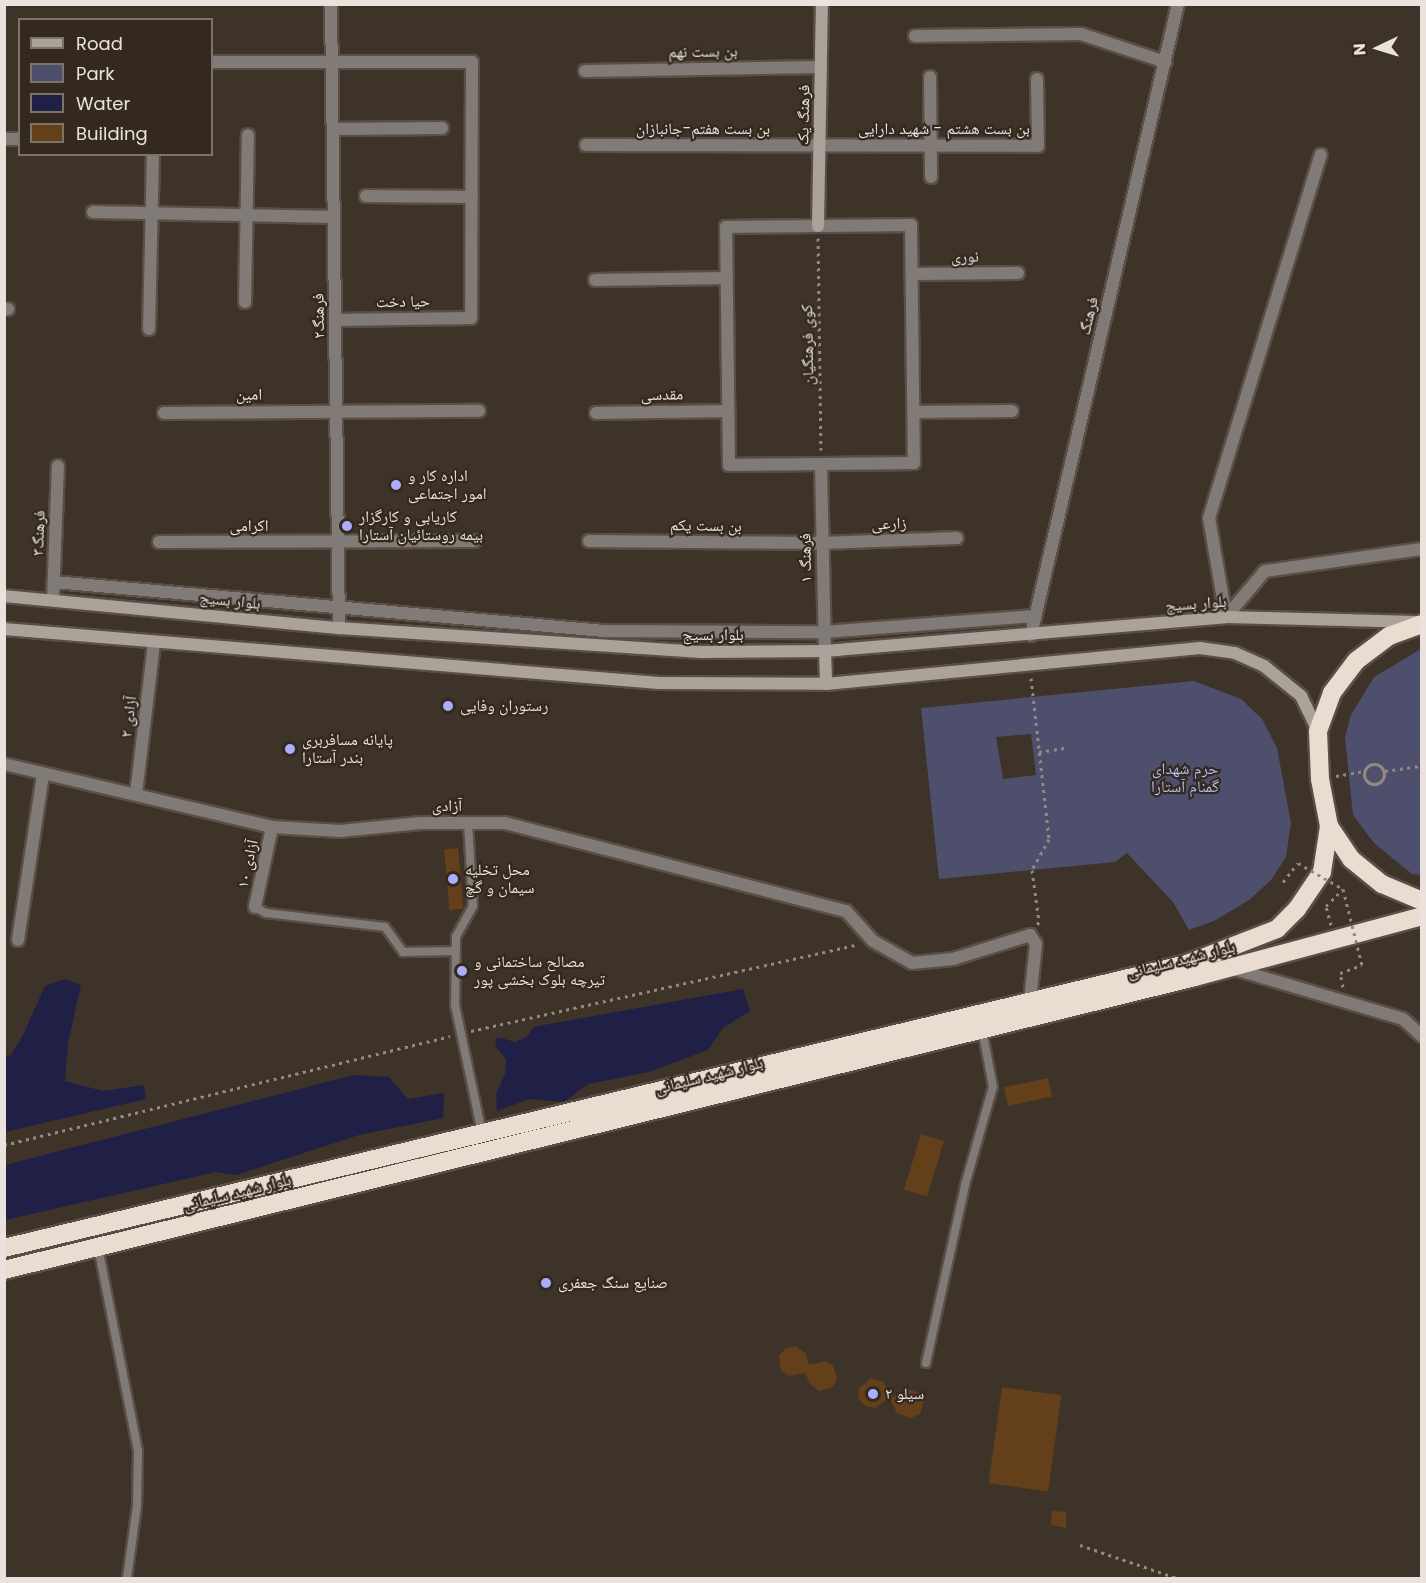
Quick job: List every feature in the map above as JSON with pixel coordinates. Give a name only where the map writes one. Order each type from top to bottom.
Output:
[{"type":"highway","points":[[1422,623],[1389,636],[1356,661],[1332,693],[1318,731],[1320,779],[1329,826],[1351,859],[1382,884],[1422,901]]},
{"type":"highway","name":"بلوار شهید سلیمانی","points":[[4,1248],[1029,1000],[1187,964],[1277,929],[1297,909],[1322,872],[1329,826]]},
{"type":"highway","name":"بلوار شهید سلیمانی","points":[[4,1270],[1230,968],[1422,916]]},
{"type":"main road","name":"فرهنگ یک","points":[[818,226],[822,4]]},
{"type":"main road","name":"بلوار بسیج","points":[[4,596],[339,628],[629,650],[825,651],[1226,617],[1422,623]]},
{"type":"main road","points":[[4,629],[608,681],[826,684],[1200,648],[1235,653],[1264,666],[1300,696],[1318,731]]},
{"type":"main road","points":[[825,651],[826,684]]},
{"type":"street","name":"فرهنگ۲","points":[[332,4],[339,628]]},
{"type":"street","name":"فرهنگ","points":[[1031,635],[1178,4]]},
{"type":"street","points":[[915,36],[1081,34],[1165,62]]},
{"type":"street","points":[[213,62],[472,62],[472,197],[366,196]]},
{"type":"street","name":"بن بست نهم","points":[[585,71],[821,67]]},
{"type":"street","points":[[930,77],[931,177]]},
{"type":"street","name":"بن بست هشتم - شهید دارایی","points":[[820,147],[1038,146],[1037,79]]},
{"type":"street","points":[[333,129],[442,128]]},
{"type":"street","points":[[245,302],[248,135]]},
{"type":"street","name":"بن بست هفتم-جانبازان","points":[[586,145],[820,147]]},
{"type":"street","points":[[1226,617],[1209,518],[1321,155]]},
{"type":"street","points":[[149,329],[153,156]]},
{"type":"street","name":"حیا دخت","points":[[335,320],[471,318],[472,197]]},
{"type":"street","points":[[93,212],[334,217]]},
{"type":"street","points":[[911,225],[914,462],[729,465],[726,227],[818,226],[911,225]]},
{"type":"street","name":"نوری","points":[[912,274],[1018,273]]},
{"type":"street","points":[[595,280],[727,278]]},
{"type":"street","name":"امین","points":[[164,413],[336,410],[479,411]]},
{"type":"street","name":"مقدسی","points":[[596,412],[728,411]]},
{"type":"street","points":[[914,412],[1012,411]]},
{"type":"street","name":"فرهنگ ۱","points":[[821,464],[825,651]]},
{"type":"street","name":"فرهنگ۳","points":[[53,600],[58,466]]},
{"type":"street","name":"زارعی","points":[[822,543],[957,538]]},
{"type":"street","name":"بن بست یکم","points":[[589,541],[822,543]]},
{"type":"street","name":"اکرامی","points":[[159,542],[475,542]]},
{"type":"street","points":[[1226,617],[1264,571],[1422,549]]},
{"type":"street","points":[[54,582],[604,631],[824,632],[1035,616]]},
{"type":"street","name":"آزادی ۲","points":[[136,795],[154,643]]},
{"type":"street","name":"آزادی","points":[[4,764],[272,827],[340,831],[421,823],[505,823],[846,910],[873,941],[912,963],[953,959],[1030,935]]},
{"type":"street","points":[[18,940],[43,775]]},
{"type":"street","name":"آزادی ۱۰","points":[[255,907],[272,827]]},
{"type":"street","points":[[1029,1000],[1036,944],[1030,935]]},
{"type":"street","points":[[1230,968],[1403,1019],[1422,1036]]},
{"type":"lane","points":[[468,823],[473,906],[456,937],[455,1005],[482,1133]]},
{"type":"lane","points":[[255,907],[266,913],[385,927],[403,952],[456,951]]},
{"type":"lane","points":[[926,1363],[965,1185],[993,1087],[982,1029]]},
{"type":"lane","points":[[98,1247],[138,1451],[138,1506],[127,1578]]},
{"type":"path","name":"کوی فرهنگیان","points":[[818,226],[821,464]]},
{"type":"path","points":[[1029,664],[1049,839],[1032,870],[1039,921],[1030,935]]},
{"type":"path","points":[[1039,752],[1070,747]]},
{"type":"path","points":[[1320,779],[1364,771],[1374,763],[1384,771],[1422,766]]},
{"type":"path","points":[[1364,771],[1371,784],[1378,784],[1384,771]]},
{"type":"path","points":[[1283,882],[1298,863],[1343,890],[1362,965],[1340,973]]},
{"type":"path","points":[[1326,906],[1343,890]]},
{"type":"path","points":[[4,1146],[462,1033],[873,941]]},
{"type":"path","points":[[1080,1545],[1177,1578]]},
{"type":"green space","points":[[1421,649],[1421,875],[1412,874],[1374,843],[1353,815],[1345,737],[1351,715],[1374,677]]},
{"type":"green space","name":"حرم شهدای گمنام آستارا","points":[[1194,681],[1241,699],[1262,719],[1277,748],[1291,823],[1286,857],[1271,880],[1249,900],[1214,921],[1189,930],[1173,902],[1127,853],[1115,862],[939,879],[921,708]],"holes":[[[1031,734],[1036,775],[1003,779],[996,737]]]},
{"type":"water","points":[[65,979],[81,985],[68,1043],[65,1081],[103,1091],[144,1085],[146,1099],[5,1132],[5,1056],[11,1055],[23,1035],[45,986]]},
{"type":"water","points":[[743,989],[750,1011],[723,1028],[708,1050],[649,1072],[588,1084],[564,1102],[529,1099],[497,1111],[496,1094],[505,1074],[506,1059],[495,1046],[497,1037],[515,1042],[527,1037],[533,1027]]},
{"type":"water","points":[[354,1075],[389,1077],[408,1099],[444,1093],[443,1118],[359,1135],[236,1175],[216,1172],[5,1220],[5,1165]]},
{"type":"building","name":"محل تخلیه سیمان و گچ","points":[[458,848],[463,909],[449,910],[444,849]]},
{"type":"building","points":[[1048,1078],[1052,1097],[1008,1106],[1004,1087]]},
{"type":"building","points":[[921,1134],[944,1141],[927,1196],[904,1189]]},
{"type":"building","points":[[795,1346],[806,1354],[809,1365],[825,1361],[833,1365],[837,1378],[833,1387],[819,1391],[811,1385],[805,1373],[789,1376],[781,1370],[779,1356],[786,1348]]},
{"type":"building","name":"سیلو ۲","points":[[871,1378],[883,1382],[893,1396],[875,1408],[865,1406],[858,1398],[859,1388]]},
{"type":"building","points":[[1002,1387],[1061,1395],[1048,1491],[989,1483]]},
{"type":"building","points":[[907,1389],[920,1393],[924,1401],[920,1414],[911,1418],[897,1413],[890,1399]]},
{"type":"building","points":[[1052,1511],[1066,1512],[1066,1528],[1051,1525]]},
{"type":"place","name":"اداره کار و امور اجتماعی","points":[[396,485]]},
{"type":"place","name":"کاریابی و کارگزار بیمه روستائیان آستارا","points":[[347,526]]},
{"type":"place","name":"رستوران وفایی","points":[[448,706]]},
{"type":"place","name":"پایانه مسافربری بندر آستارا","points":[[290,749]]},
{"type":"place","name":"محل تخلیه سیمان و گچ","points":[[453,879]]},
{"type":"place","name":"مصالح ساختمانی و تیرچه بلوک بخشی پور","points":[[462,971]]},
{"type":"place","name":"صنایع سنگ جعفری","points":[[546,1283]]},
{"type":"place","name":"سیلو ۲","points":[[873,1394]]}]
